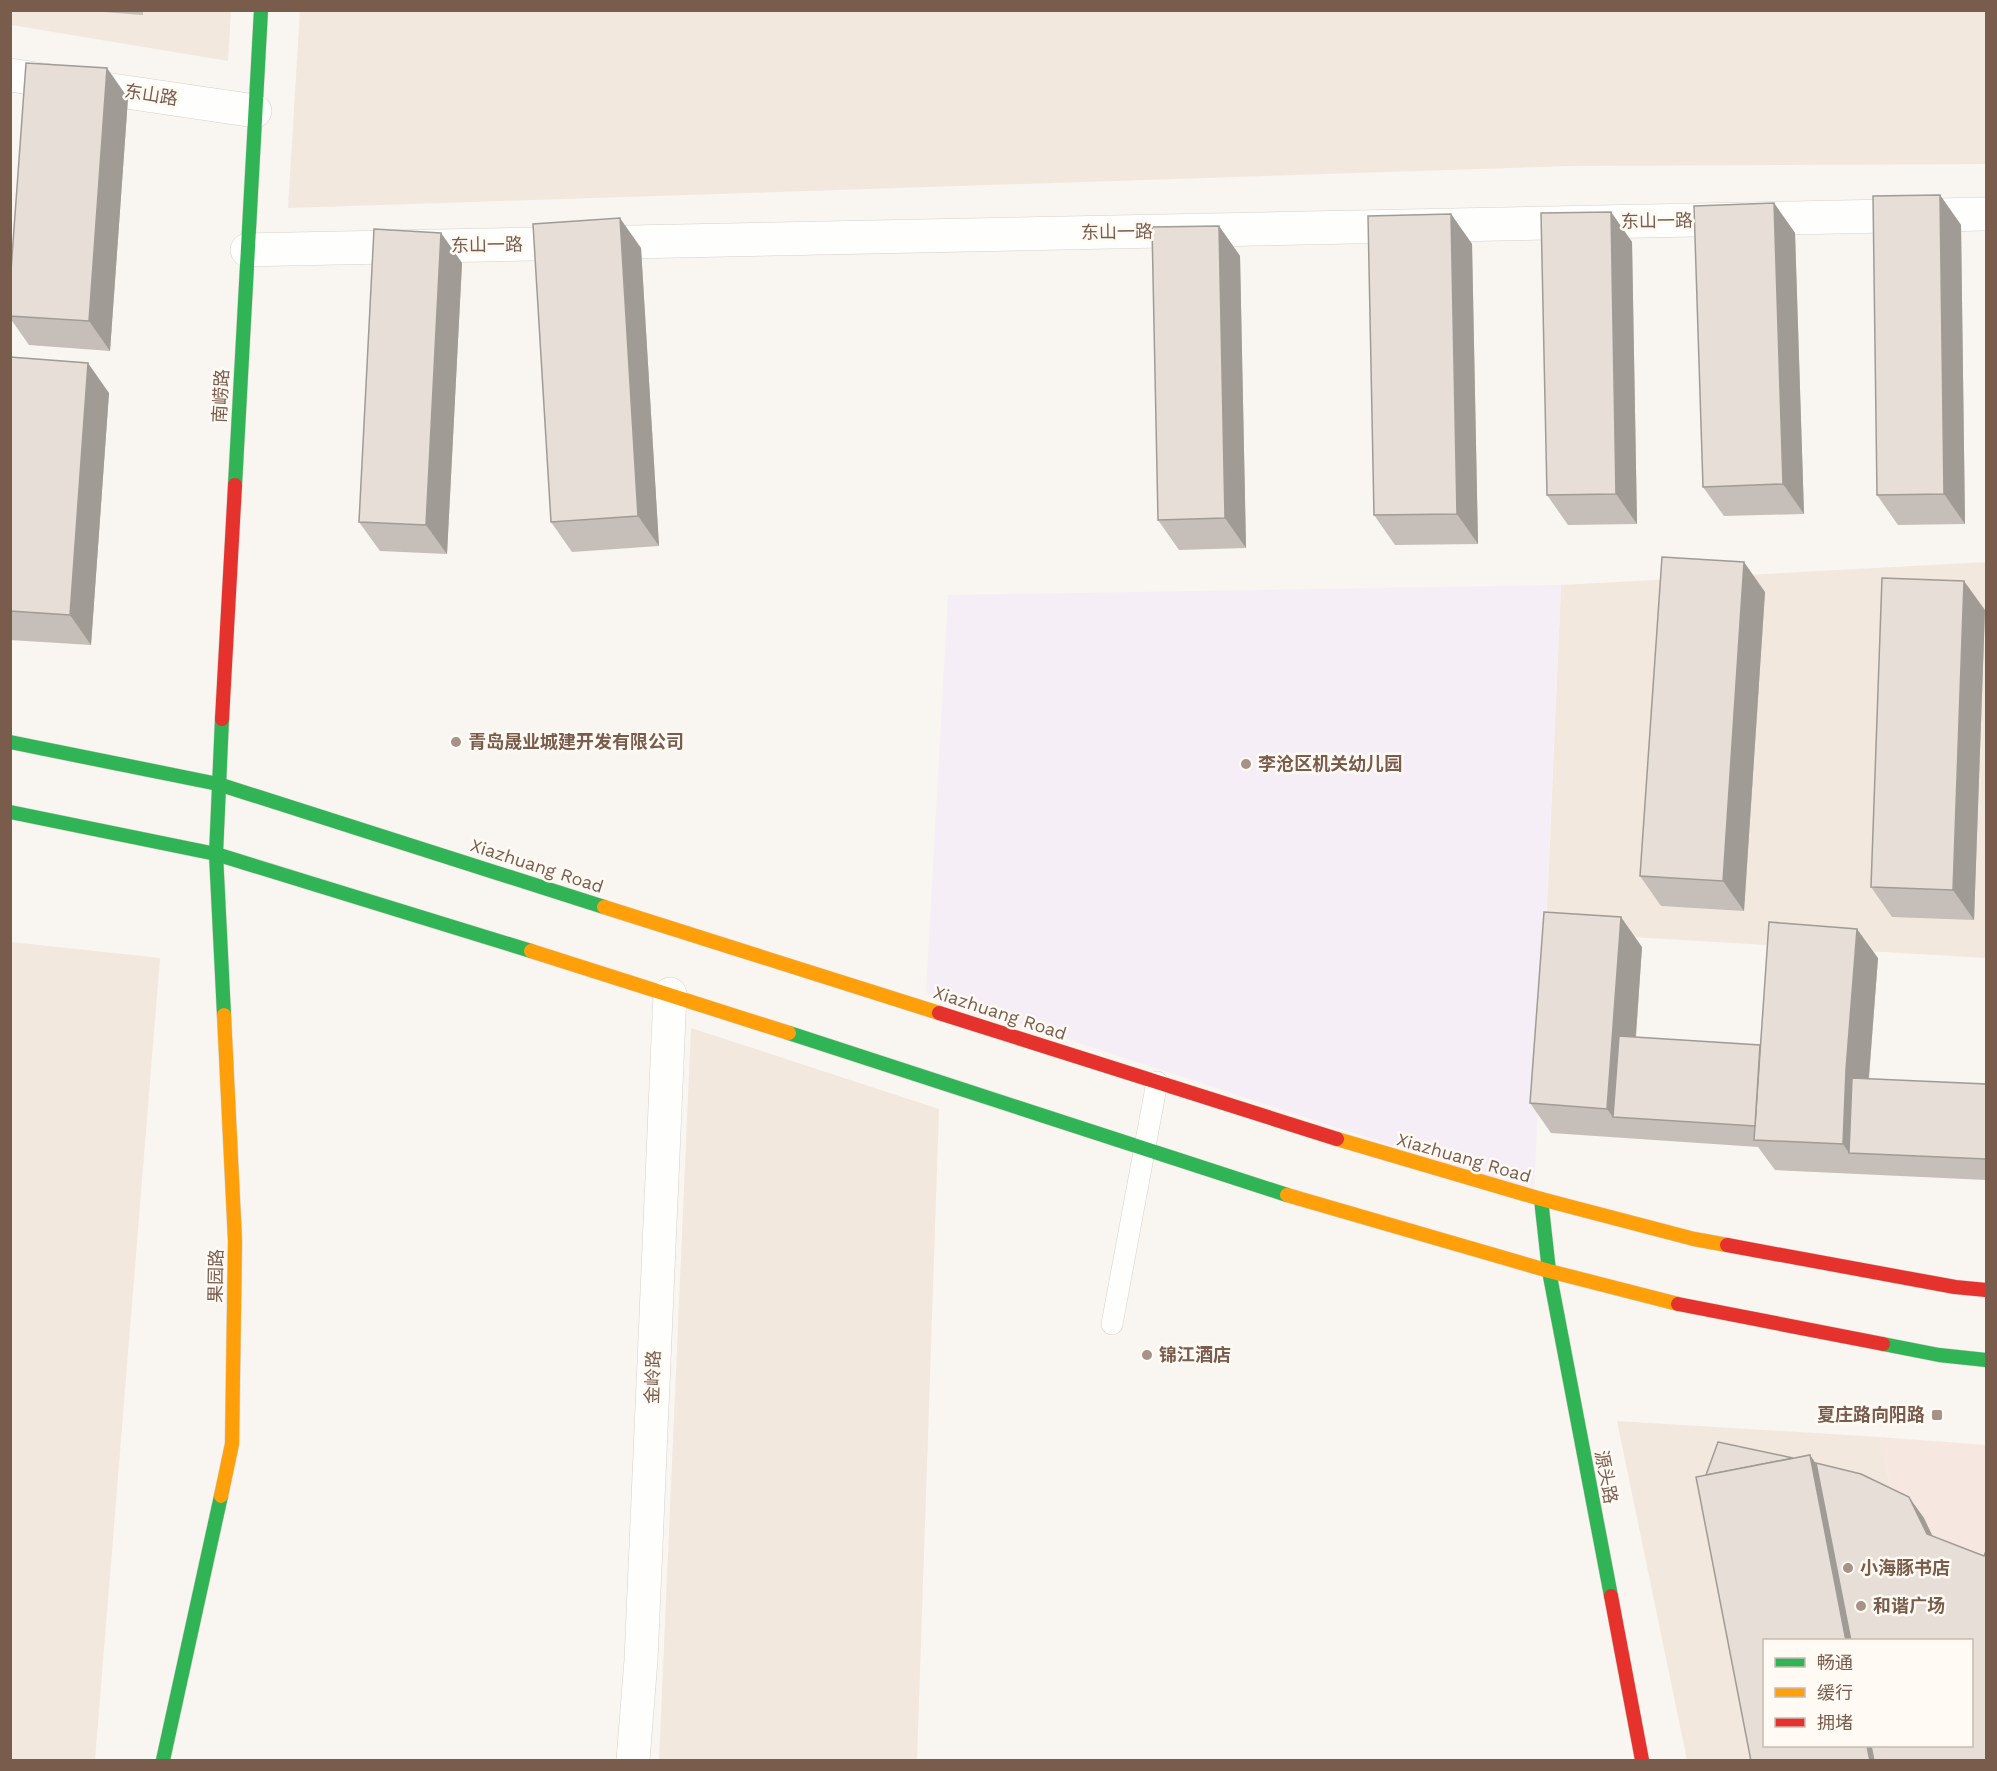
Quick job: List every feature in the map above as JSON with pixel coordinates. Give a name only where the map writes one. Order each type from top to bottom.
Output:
[{"type":"main road","name":"南崂路","points":[[218,784],[261,10]]},
{"type":"main road","name":"Xiazhuang Road","points":[[10,742],[218,784],[1352,1144],[1541,1199],[1694,1239],[1955,1287],[1986,1290]]},
{"type":"main road","name":"果园路","points":[[163,1761],[232,1444],[235,1241],[216,854],[218,784]]},
{"type":"main road","points":[[10,812],[216,854],[670,994],[1328,1208],[1549,1271],[1658,1300],[1939,1354],[1986,1360]]},
{"type":"main road","name":"源头路","points":[[1541,1199],[1549,1271],[1642,1761]]},
{"type":"street","name":"东山路","points":[[10,75],[255,111]]},
{"type":"street","name":"东山一路","points":[[247,250],[1986,214]]},
{"type":"street","name":"金岭路","points":[[633,1761],[641,1660],[670,994]]},
{"type":"lane","points":[[1112,1324],[1157,1082]]},
{"type":"shaded area","points":[[10,11],[231,11],[228,61],[11,25]]},
{"type":"shaded area","points":[[300,11],[1986,11],[1986,164],[1570,166],[288,208]]},
{"type":"shaded area","points":[[1986,562],[1986,958],[1546,932],[1561,585]]},
{"type":"shaded area","name":"李沧区机关幼儿园","points":[[1561,585],[1534,1192],[926,993],[948,595]]},
{"type":"shaded area","points":[[11,942],[160,958],[95,1760],[11,1760]]},
{"type":"shaded area","points":[[691,1028],[939,1109],[917,1760],[659,1760]]},
{"type":"shaded area","points":[[1617,1421],[1880,1437],[1922,1639],[1763,1639],[1763,1747],[1947,1760],[1687,1760]]},
{"type":"shaded area","points":[[1880,1437],[1986,1445],[1986,1760],[1973,1747],[1973,1639],[1922,1639]]},
{"type":"building","points":[[26,63],[107,68],[89,321],[10,316],[10,284]]},
{"type":"building","points":[[1940,195],[1944,494],[1877,495],[1873,196]]},
{"type":"building","points":[[1774,203],[1783,484],[1703,487],[1694,206]]},
{"type":"building","points":[[1611,212],[1616,494],[1547,495],[1541,213]]},
{"type":"building","points":[[1451,214],[1457,514],[1374,515],[1368,216]]},
{"type":"building","points":[[620,218],[638,516],[551,522],[533,224]]},
{"type":"building","points":[[1219,226],[1225,518],[1158,520],[1152,227]]},
{"type":"building","points":[[374,229],[441,233],[426,525],[359,522]]},
{"type":"building","points":[[10,357],[88,363],[70,615],[10,611]]},
{"type":"building","points":[[1662,557],[1744,562],[1723,881],[1640,876]]},
{"type":"building","points":[[1882,578],[1964,581],[1953,890],[1871,887]]},
{"type":"building","points":[[1544,912],[1621,917],[1607,1109],[1530,1103]]},
{"type":"building","points":[[1769,922],[1857,929],[1846,1070],[1843,1144],[1754,1140]]},
{"type":"building","points":[[1619,1036],[1760,1045],[1755,1126],[1613,1117]]},
{"type":"building","points":[[1852,1078],[1986,1084],[1986,1159],[1849,1153]]},
{"type":"building","points":[[1718,1442],[1793,1458],[1706,1475]]},
{"type":"building","points":[[1810,1455],[1846,1639],[1763,1639],[1763,1747],[1867,1747],[1870,1761],[1751,1761],[1696,1477]]},
{"type":"building","points":[[1816,1463],[1861,1474],[1909,1497],[1927,1534],[1984,1556],[1986,1551],[1986,1761],[1874,1761],[1871,1747],[1973,1747],[1973,1639],[1851,1639]]},
{"type":"traffic: fast","points":[[235,485],[261,10]]},
{"type":"traffic: fast","points":[[222,719],[216,854],[224,1015]]},
{"type":"traffic: fast","points":[[10,742],[218,784],[604,907]]},
{"type":"traffic: fast","points":[[10,812],[216,854],[531,951]]},
{"type":"traffic: fast","points":[[789,1033],[1287,1195]]},
{"type":"traffic: fast","points":[[1541,1199],[1549,1271],[1611,1596]]},
{"type":"traffic: fast","points":[[1883,1344],[1939,1355],[1986,1360]]},
{"type":"traffic: fast","points":[[163,1760],[221,1496]]},
{"type":"traffic: slow","points":[[604,907],[939,1013]]},
{"type":"traffic: slow","points":[[531,951],[789,1033]]},
{"type":"traffic: slow","points":[[221,1496],[232,1444],[235,1241],[224,1015]]},
{"type":"traffic: slow","points":[[1337,1139],[1541,1199],[1694,1239],[1727,1245]]},
{"type":"traffic: slow","points":[[1287,1195],[1549,1271],[1678,1304]]},
{"type":"traffic: jam","points":[[222,719],[235,485]]},
{"type":"traffic: jam","points":[[939,1013],[1337,1139]]},
{"type":"traffic: jam","points":[[1727,1245],[1955,1287],[1986,1290]]},
{"type":"traffic: jam","points":[[1678,1304],[1883,1344]]},
{"type":"traffic: jam","points":[[1611,1596],[1642,1760]]},
{"type":"place","name":"青岛晟业城建开发有限公司","points":[[456,742]]},
{"type":"place","name":"李沧区机关幼儿园","points":[[1246,764]]},
{"type":"place","name":"锦江酒店","points":[[1147,1355]]},
{"type":"place","name":"夏庄路向阳路","points":[[1937,1415]]},
{"type":"place","name":"小海豚书店","points":[[1848,1568]]},
{"type":"place","name":"和谐广场","points":[[1861,1606]]}]
